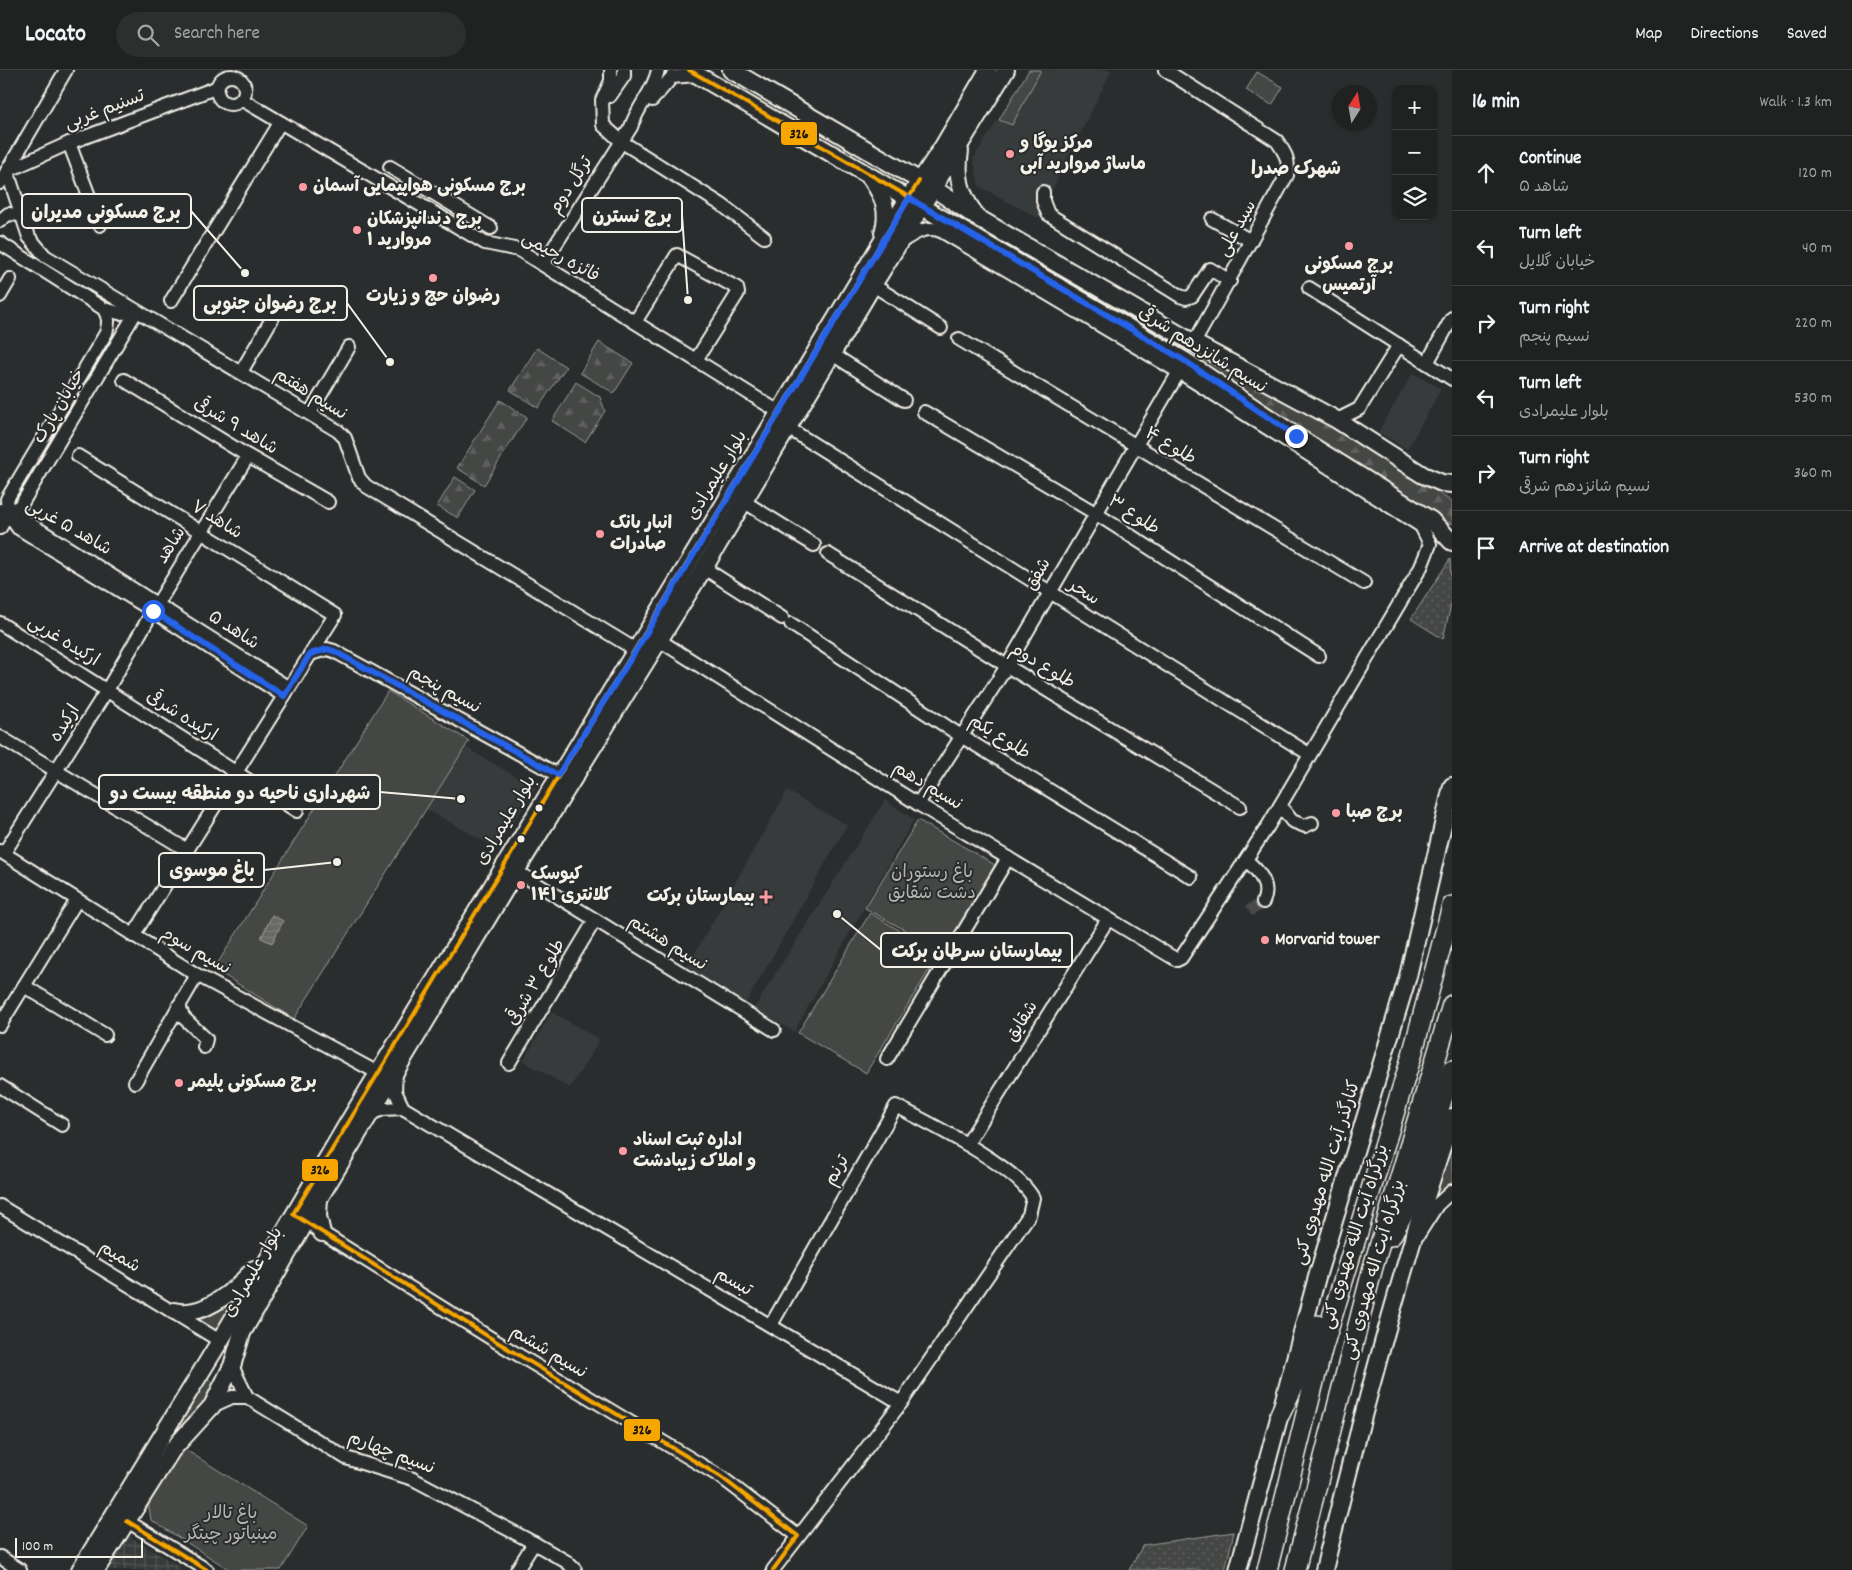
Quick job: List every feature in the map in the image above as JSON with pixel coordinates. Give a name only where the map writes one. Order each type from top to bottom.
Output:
[{"type":"highway","name":"بزرگراه آیت الله مهدوی کنی","points":[[1267,1570],[1322,1350],[1412,1055],[1452,906]]},
{"type":"highway","name":"بزرگراه آیت اله مهدوی کنی","points":[[1304,1536],[1373,1267],[1452,1005]]},
{"type":"highway","points":[[1373,1267],[1406,1210],[1452,1070]]},
{"type":"highway","points":[[1280,1414],[1304,1364],[1355,1208],[1373,1183]]},
{"type":"highway","points":[[1295,1570],[1304,1536]]},
{"type":"highway","points":[[1302,1570],[1304,1536]]},
{"type":"main road","name":"نسیم شانزدهم شرقی","points":[[731,70],[926,185],[978,218],[1194,343],[1336,420],[1423,475],[1442,483],[1452,484]]},
{"type":"main road","name":"بلوار علیمرادی","points":[[926,185],[942,148],[988,70]]},
{"type":"main road","name":"بلوار علیمرادی","points":[[96,1570],[172,1450],[216,1399],[232,1366],[242,1333],[299,1218],[378,1073],[558,775],[636,650],[877,250],[926,185],[961,144],[1006,70]]},
{"type":"main road","name":"نسیم شانزدهم شرقی","points":[[693,73],[988,244],[1182,367],[1431,520],[1452,542]]},
{"type":"main road","points":[[961,144],[957,169],[960,183],[963,194],[978,218]]},
{"type":"main road","points":[[883,161],[908,165],[916,164],[942,148]]},
{"type":"main road","points":[[867,173],[882,195],[887,210],[886,224],[877,250]]},
{"type":"main road","name":"بلوار علیمرادی","points":[[80,1570],[195,1382],[270,1253],[299,1218],[320,1197],[516,871],[704,568],[900,242],[915,202]]},
{"type":"main road","points":[[988,244],[985,238],[987,233],[991,229],[997,229]]},
{"type":"main road","points":[[1423,475],[1452,497]]},
{"type":"main road","points":[[1431,520],[1452,528]]},
{"type":"main road","name":"کنارگذر آیت الله مهدوی کنی","points":[[1238,1570],[1317,1277],[1408,976],[1452,786]]},
{"type":"main road","points":[[1324,1570],[1367,1396],[1452,1117]]},
{"type":"main road","points":[[320,1197],[318,1216],[322,1233]]},
{"type":"main road","points":[[174,1311],[186,1314],[198,1311],[222,1297],[244,1280],[270,1253]]},
{"type":"main road","points":[[195,1382],[205,1377],[214,1377],[220,1384],[216,1399]]},
{"type":"street","points":[[0,183],[66,70]]},
{"type":"street","points":[[611,70],[611,81],[602,100],[604,107],[603,125],[622,142],[722,205],[764,237]]},
{"type":"street","points":[[604,107],[624,76],[624,70]]},
{"type":"street","name":"ترگل دوم","points":[[543,264],[631,127],[634,118],[656,80],[658,70]]},
{"type":"street","name":"سید علی","points":[[1165,70],[1263,131],[1277,141],[1288,157],[1288,175],[1194,343]]},
{"type":"street","name":"ترگل دوم","points":[[631,127],[640,119],[666,82],[680,75],[693,73]]},
{"type":"street","points":[[241,74],[245,88],[241,99],[233,103],[225,102],[219,95],[218,87],[226,77],[241,74]]},
{"type":"street","name":"تسنیم غربی","points":[[7,171],[69,143],[218,87]]},
{"type":"street","name":"فائزه رحیمی","points":[[241,99],[449,224],[484,243],[519,250],[779,412]]},
{"type":"street","points":[[171,301],[280,123]]},
{"type":"street","points":[[69,143],[100,225]]},
{"type":"street","points":[[390,167],[491,228]]},
{"type":"street","name":"نسیم هفتم","points":[[7,171],[29,237],[45,256],[136,312],[310,413],[344,438],[359,478],[366,486],[636,650]]},
{"type":"street","points":[[1042,192],[1042,201],[1048,214],[1180,296],[1186,298],[1192,296],[1210,269],[1230,281]]},
{"type":"street","points":[[449,224],[459,208]]},
{"type":"street","points":[[0,222],[8,214],[21,215]]},
{"type":"street","points":[[1212,219],[1251,241]]},
{"type":"street","points":[[900,242],[921,230],[932,228],[944,232],[1182,367],[1421,526],[1430,544],[1408,590],[1246,860],[1260,872],[1266,896],[1263,902]]},
{"type":"street","points":[[0,243],[104,309],[118,313],[136,312]]},
{"type":"street","points":[[635,322],[677,255],[737,288],[738,293],[696,360]]},
{"type":"street","points":[[0,296],[10,279]]},
{"type":"street","points":[[873,286],[941,328]]},
{"type":"street","points":[[1309,288],[1452,379]]},
{"type":"street","points":[[241,372],[280,305]]},
{"type":"street","name":"خیابان پارک","points":[[0,528],[7,498],[106,333],[109,325],[104,309]]},
{"type":"street","name":"خیابان پارک","points":[[4,512],[21,505],[136,312]]},
{"type":"street","points":[[1427,363],[1452,318]]},
{"type":"street","name":"طلوع ۴","points":[[959,339],[1364,583]]},
{"type":"street","points":[[1336,420],[1359,409],[1399,345]]},
{"type":"street","points":[[310,413],[349,347]]},
{"type":"street","points":[[832,354],[904,400]]},
{"type":"street","name":"شفق","points":[[918,804],[960,736],[1007,666],[1095,513],[1137,447],[1182,367]]},
{"type":"street","name":"شاهد ۹ شرقی","points":[[124,380],[248,456],[328,502]]},
{"type":"street","points":[[1359,409],[1363,437]]},
{"type":"street","name":"طلوع ۳","points":[[924,412],[1095,513],[1319,656]]},
{"type":"street","name":"سحر","points":[[788,428],[1309,754]]},
{"type":"street","name":"شاهد ۷","points":[[78,456],[335,615],[310,654]]},
{"type":"street","name":"شاهد","points":[[155,607],[248,456]]},
{"type":"street","points":[[743,501],[814,545]]},
{"type":"street","name":"شاهد ۵ غربی","points":[[4,512],[24,520],[155,607]]},
{"type":"street","name":"طلوع دوم","points":[[828,554],[1007,666],[1240,807]]},
{"type":"street","name":"طلوع یکم","points":[[704,568],[960,736],[1191,877]]},
{"type":"street","name":"ارکیده","points":[[2,852],[57,771],[155,607]]},
{"type":"street","name":"شاهد ۵","points":[[155,607],[287,692]]},
{"type":"street","name":"ارکیده غربی","points":[[0,623],[107,690]]},
{"type":"street","name":"نسیم دهم","points":[[659,640],[918,804],[1108,919],[1180,960],[1246,860]]},
{"type":"street","name":"نسیم پنجم","points":[[310,654],[327,649],[334,651],[558,775]]},
{"type":"street","points":[[133,936],[310,654]]},
{"type":"street","name":"ارکیده شرقی","points":[[107,690],[236,772]]},
{"type":"street","points":[[0,737],[187,850]]},
{"type":"street","points":[[236,772],[297,811]]},
{"type":"street","points":[[1280,806],[1292,821],[1305,826],[1312,823]]},
{"type":"street","name":"نسیم سوم","points":[[2,852],[196,975],[378,1073]]},
{"type":"street","points":[[887,1059],[1008,858]]},
{"type":"street","name":"نسیم هشتم","points":[[516,871],[774,1030]]},
{"type":"street","points":[[0,1025],[77,900]]},
{"type":"street","name":"شقایق","points":[[967,1144],[1108,919]]},
{"type":"street","name":"طلوع ۳ شرقی","points":[[509,1063],[595,920]]},
{"type":"street","points":[[135,1082],[196,975]]},
{"type":"street","points":[[24,986],[105,1035]]},
{"type":"street","points":[[179,1005],[183,1017],[206,1039],[204,1047]]},
{"type":"street","points":[[370,1114],[383,1109],[403,1108],[395,1091],[396,1070]]},
{"type":"street","points":[[0,1086],[62,1125]]},
{"type":"street","name":"ترنم","points":[[771,1325],[896,1106],[967,1144]]},
{"type":"street","name":"تبسم","points":[[403,1108],[901,1403]]},
{"type":"street","points":[[773,1570],[901,1403],[1029,1215],[1033,1198],[1027,1187],[967,1144]]},
{"type":"street","points":[[1410,1250],[1437,1205],[1452,1192]]},
{"type":"street","name":"شمیم","points":[[0,1206],[220,1340]]},
{"type":"street","name":"نسیم ششم","points":[[299,1218],[497,1342],[721,1477],[798,1536]]},
{"type":"street","points":[[216,1399],[246,1397],[232,1366]]},
{"type":"street","name":"نسیم چهارم","points":[[246,1397],[346,1458],[413,1479],[534,1543],[567,1562],[575,1570]]},
{"type":"street","points":[[126,1520],[207,1570]]},
{"type":"street","points":[[517,1570],[534,1543]]},
{"type":"street","points":[[0,1557],[20,1570]]},
{"type":"shaded area","points":[[1029,70],[1112,70],[1038,218],[979,186],[973,159]]},
{"type":"shaded area","points":[[1413,373],[1441,389],[1407,449],[1378,432]]},
{"type":"shaded area","points":[[465,747],[536,788],[496,848],[426,809]]},
{"type":"shaded area","name":"بیمارستان برکت","points":[[787,791],[847,825],[746,1003],[686,969]]},
{"type":"shaded area","points":[[885,800],[914,819],[794,1032],[754,1008]]},
{"type":"shaded area","points":[[272,915],[283,921],[272,943],[261,938]]},
{"type":"shaded area","points":[[552,1012],[600,1040],[570,1088],[523,1061]]},
{"type":"shaded area","points":[[129,1536],[185,1570],[108,1570]]},
{"type":"green space","points":[[1029,70],[1041,70],[1012,125],[999,120]]},
{"type":"green space","points":[[1257,72],[1283,87],[1272,105],[1246,90]]},
{"type":"green space","points":[[1172,337],[1315,416],[1418,479],[1452,502],[1452,524],[1436,517],[1326,448],[1170,342]]},
{"type":"green space","points":[[599,342],[633,363],[614,393],[580,373]]},
{"type":"green space","points":[[537,348],[566,367],[538,408],[510,390]]},
{"type":"green space","points":[[576,382],[600,397],[605,411],[585,442],[552,421]]},
{"type":"green space","points":[[500,400],[527,417],[484,485],[457,468]]},
{"type":"green space","points":[[455,477],[475,490],[458,518],[437,506]]},
{"type":"green space","points":[[1450,559],[1452,600],[1443,639],[1411,619]]},
{"type":"green space","points":[[388,691],[469,741],[294,1019],[214,969]]},
{"type":"green space","name":"باغ رستوران دشت شقایق","points":[[918,820],[995,865],[943,951],[865,908]]},
{"type":"green space","points":[[870,913],[939,954],[866,1073],[798,1033]]},
{"type":"green space","points":[[1452,1127],[1452,1187],[1426,1216]]},
{"type":"green space","points":[[249,1281],[218,1332],[195,1318]]},
{"type":"green space","points":[[208,1379],[218,1385],[216,1399],[186,1421],[166,1441],[202,1382]]},
{"type":"green space","name":"باغ تالار مینیاتور چیتگر","points":[[181,1447],[308,1526],[281,1570],[230,1570],[151,1520],[148,1501]]},
{"type":"green space","points":[[1234,1532],[1225,1570],[1129,1570],[1143,1545]]},
{"type":"tunnel","points":[[1249,911],[1263,902]]},
{"type":"transit line","name":"326","points":[[689,70],[909,197]]},
{"type":"transit line","name":"326","points":[[773,1570],[798,1536],[721,1477],[497,1342],[293,1214],[919,181]]},
{"type":"transit line","name":"326","points":[[127,1521],[207,1570]]},
{"type":"place","name":"مرکز یوگا و ماساژ مروارید آبی","points":[[1010,154]]},
{"type":"place","name":"برج مسکونی هواپیمایی آسمان","points":[[303,187]]},
{"type":"place","name":"برج دندانپزشکان مروارید ۱","points":[[357,230]]},
{"type":"place","name":"برج مسکونی آرتمیس","points":[[1349,246]]},
{"type":"place","name":"برج مسکونی مدیران","points":[[245,273]]},
{"type":"place","name":"رضوان حج و زیارت","points":[[433,278]]},
{"type":"place","name":"برج نسترن","points":[[688,300]]},
{"type":"place","name":"برج رضوان جنوبی","points":[[390,362]]},
{"type":"place","name":"انبار بانک صادرات","points":[[600,534]]},
{"type":"place","name":"شهرداری ناحیه دو منطقه بیست دو","points":[[461,799]]},
{"type":"place","name":"برج صبا","points":[[1336,813]]},
{"type":"place","name":"باغ موسوی","points":[[337,862]]},
{"type":"place","name":"کیوسک کلانتری ۱۴۱","points":[[521,885]]},
{"type":"place","name":"بیمارستان برکت","points":[[766,897]]},
{"type":"place","name":"بیمارستان سرطان برکت","points":[[837,914]]},
{"type":"place","name":"Morvarid tower","points":[[1265,940]]},
{"type":"place","name":"برج مسکونی پلیمر","points":[[179,1083]]},
{"type":"place","name":"اداره ثبت اسناد و املاک زیبادشت","points":[[623,1151]]},
{"type":"district","name":"شهرک صدرا","points":[[1296,170]]},
{"type":"route","points":[[153,611],[284,696],[310,654],[319,650],[327,649],[334,651],[558,775],[636,650],[909,198],[1185,361],[1296,436]]}]
